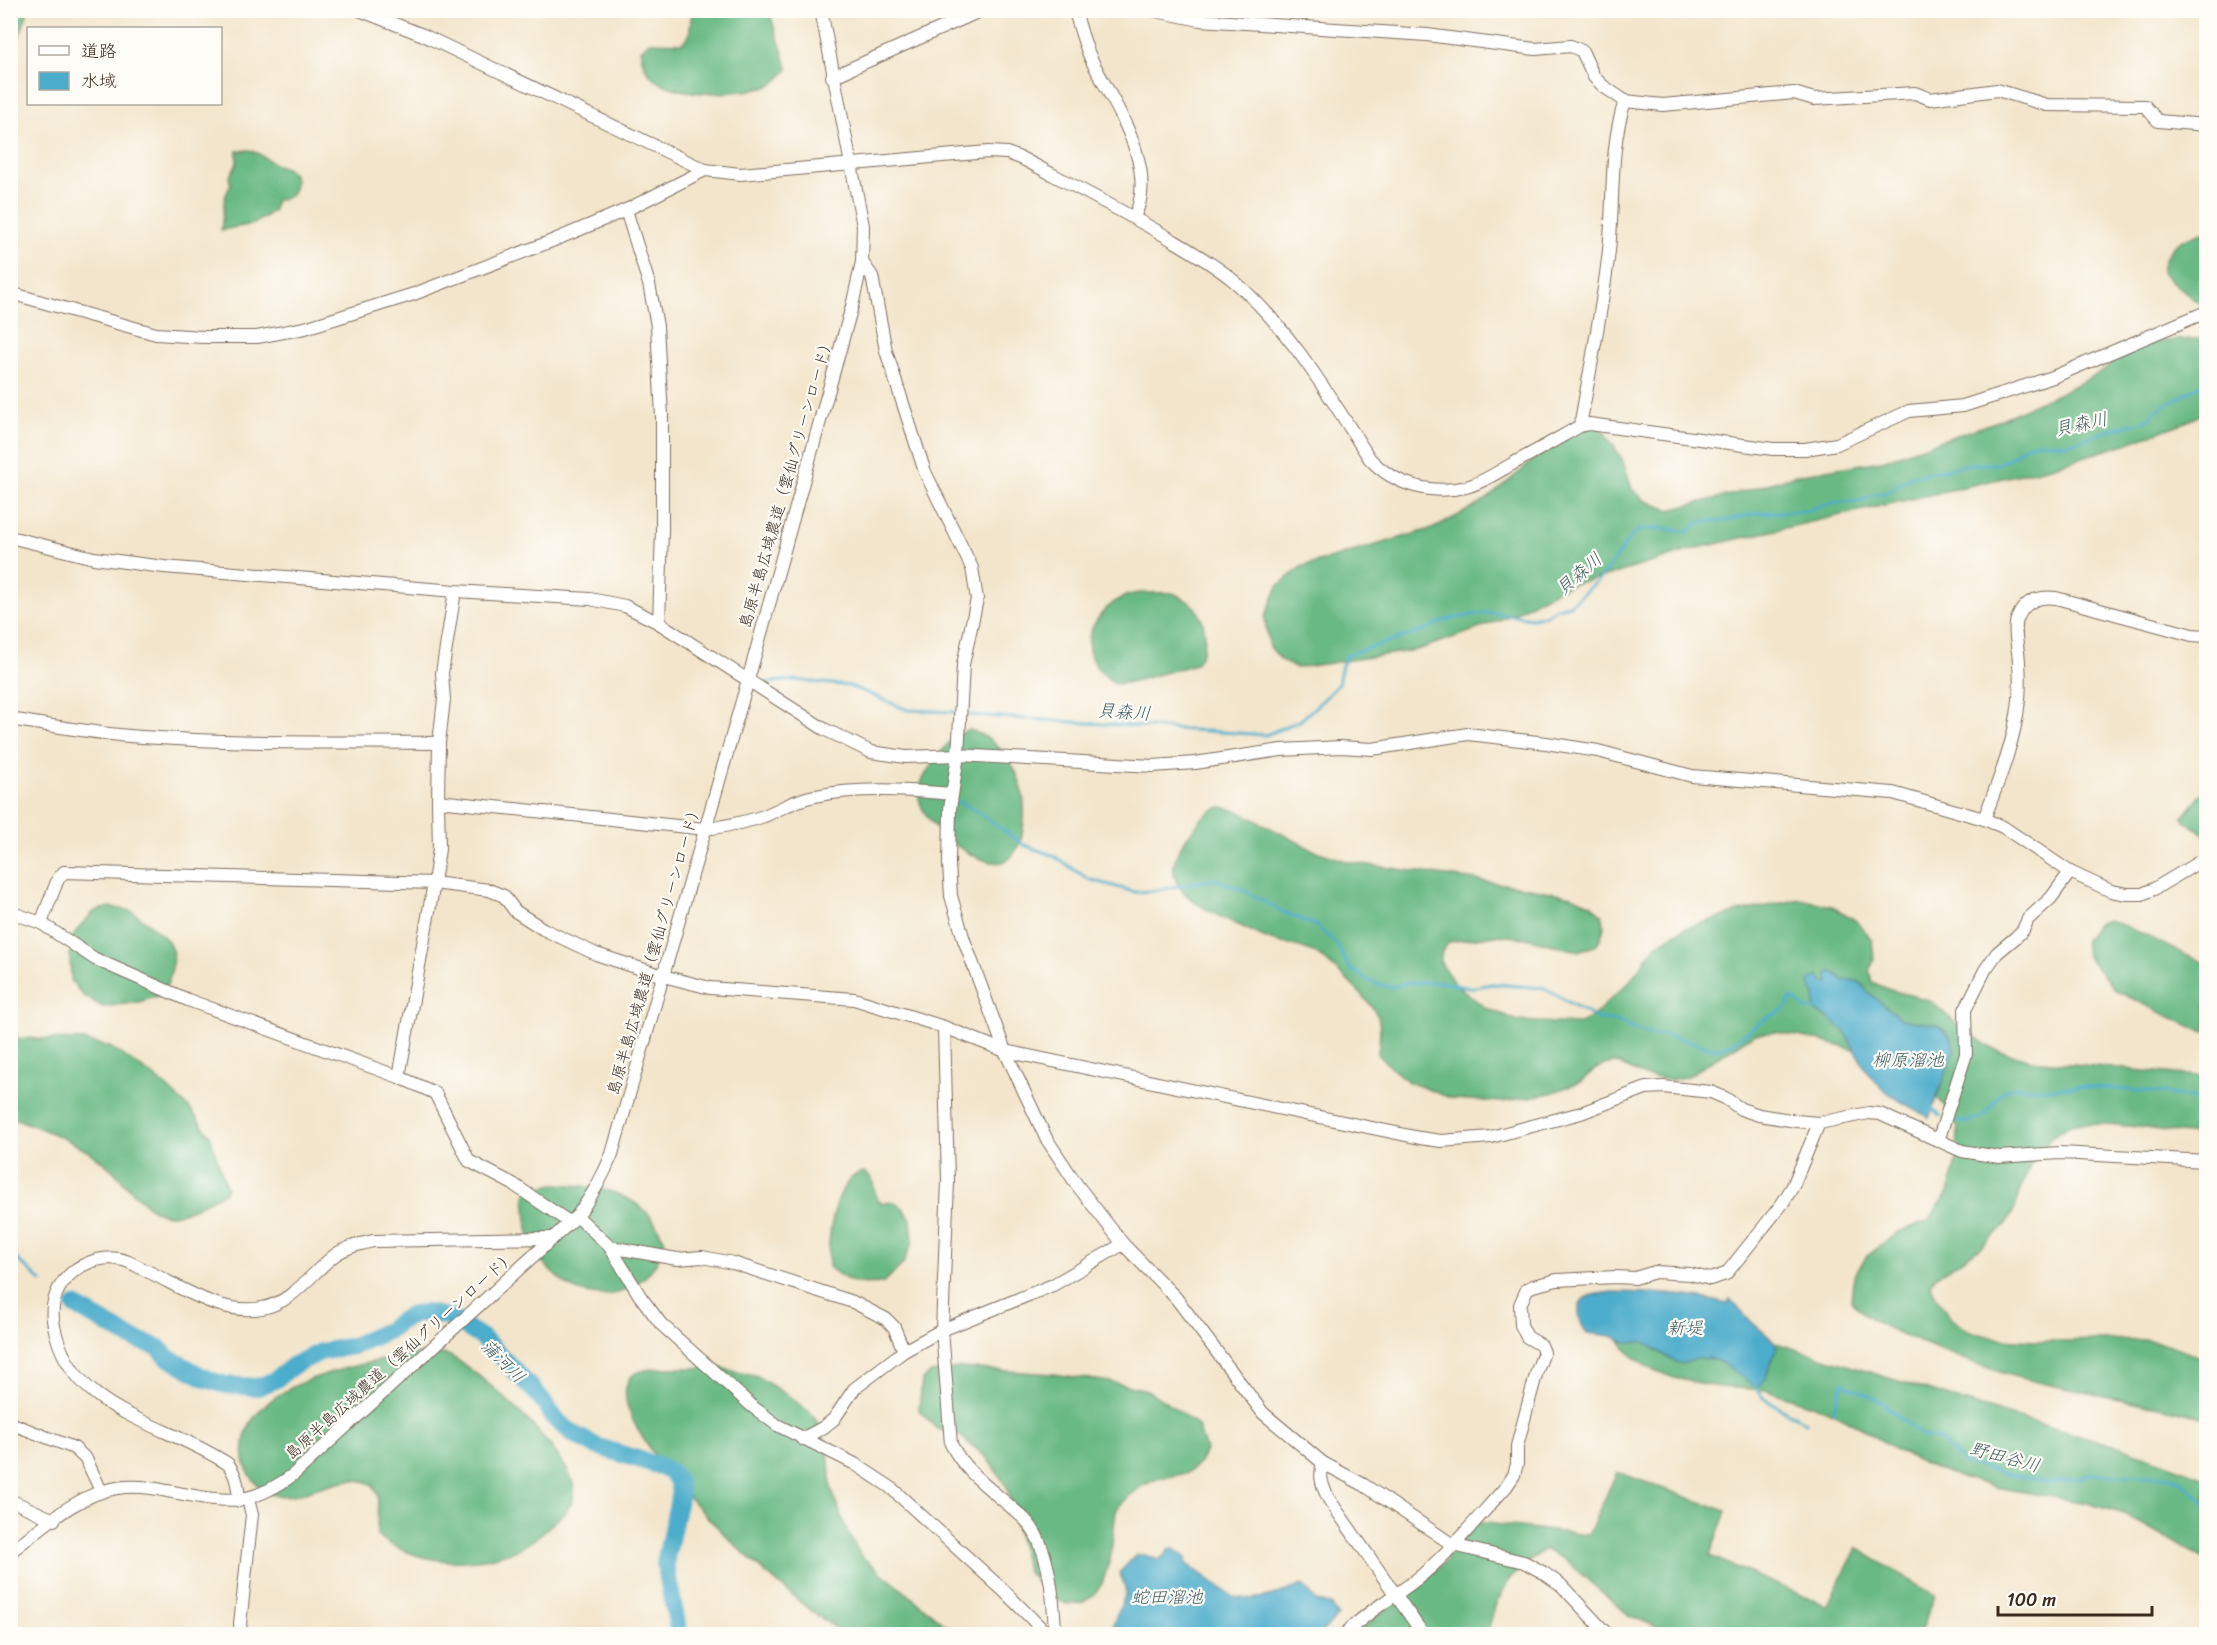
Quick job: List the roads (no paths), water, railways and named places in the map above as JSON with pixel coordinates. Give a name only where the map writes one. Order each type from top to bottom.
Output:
[{"type":"street","points":[[360,10],[423,35],[705,170],[741,174],[988,152],[1007,153],[1023,159],[1134,217],[1233,280],[1295,345],[1370,459],[1392,478],[1414,486],[1439,489],[1467,487],[1580,426],[1598,424],[1773,449],[1805,449],[1837,444],[1908,411],[1963,406],[2053,377],[2206,312]]},
{"type":"street","name":"島原半島広域農道（雲仙グリーンロード）","points":[[10,1552],[80,1502],[102,1491],[144,1486],[208,1498],[244,1500],[275,1488],[294,1474],[515,1273],[573,1219],[592,1196],[612,1154],[706,829],[852,306],[862,262],[863,226],[820,10]]},
{"type":"street","points":[[832,77],[982,10]]},
{"type":"street","points":[[1070,10],[1085,10]]},
{"type":"street","points":[[1151,10],[1200,20],[1427,34],[1535,49],[1571,46],[1582,51],[1594,77],[1624,101],[1663,105],[1794,93],[1814,99],[1915,93],[1930,99],[1997,90],[2047,105],[2145,106],[2158,121],[2206,125]]},
{"type":"street","points":[[1075,11],[1090,58],[1126,124],[1133,144],[1143,190],[1134,217]]},
{"type":"street","points":[[1580,426],[1608,258],[1615,143],[1624,101]]},
{"type":"street","points":[[10,293],[156,334],[257,337],[305,328],[414,294],[626,210],[705,170]]},
{"type":"street","points":[[626,210],[649,284],[657,326],[662,416],[659,623]]},
{"type":"street","points":[[862,262],[872,276],[886,351],[925,472],[972,568],[977,599],[963,665],[958,755],[950,809],[951,896],[964,940],[1005,1051],[1046,1138],[1077,1185],[1123,1244],[1176,1298],[1263,1413],[1323,1463],[1364,1485],[1453,1545],[1524,1562],[1544,1573],[1561,1585],[1607,1635]]},
{"type":"street","points":[[10,537],[94,558],[129,562],[455,591],[590,599],[625,606],[659,623],[824,729],[871,752],[906,757],[958,755],[1153,766],[1195,763],[1281,750],[1341,747],[1372,749],[1468,735],[1598,751],[1692,776],[1893,793],[1984,819],[2021,837],[2070,872],[2111,891],[2127,894],[2142,894],[2176,878],[2206,858]]},
{"type":"street","points":[[399,1077],[439,849],[439,743],[444,699],[442,673],[455,591]]},
{"type":"street","points":[[1984,819],[2003,769],[2016,725],[2020,681],[2016,622],[2020,612],[2028,603],[2038,598],[2056,598],[2192,635],[2206,636]]},
{"type":"street","points":[[10,719],[103,734],[143,737],[231,741],[439,743]]},
{"type":"street","points":[[438,801],[706,829],[737,824],[764,816],[791,802],[835,792],[916,791],[952,794]]},
{"type":"street","points":[[41,923],[58,879],[64,872],[434,883],[489,890],[504,896],[515,911],[543,929],[596,954],[663,976],[710,988],[854,999],[944,1027],[1005,1051],[1203,1094],[1441,1141],[1491,1137],[1581,1113],[1646,1088],[1663,1087],[1711,1092],[1741,1109],[1759,1115],[1819,1123],[1869,1113],[1880,1114],[1962,1151],[1999,1157],[2060,1153],[2206,1161]]},
{"type":"street","points":[[1938,1141],[1966,1054],[1965,1010],[1985,970],[1997,953],[2023,930],[2028,920],[2051,898],[2070,872]]},
{"type":"street","points":[[10,912],[41,923],[95,959],[188,1000],[399,1077],[435,1093],[469,1161],[573,1219],[610,1246],[639,1296],[661,1324],[753,1407],[777,1425],[855,1464],[890,1487],[1003,1590],[1047,1635]]},
{"type":"street","points":[[944,1027],[948,1181],[942,1330],[951,1444],[958,1458],[1028,1522],[1038,1538],[1051,1582],[1055,1635]]},
{"type":"street","points":[[1345,1635],[1369,1612],[1397,1596],[1424,1574],[1506,1487],[1514,1475],[1517,1464],[1517,1446],[1544,1352],[1541,1345],[1527,1337],[1521,1324],[1520,1305],[1527,1289],[1557,1280],[1635,1278],[1655,1272],[1690,1274],[1710,1279],[1726,1274],[1782,1204],[1793,1186],[1819,1123]]},
{"type":"street","points":[[242,1635],[240,1624],[252,1515],[234,1472],[228,1464],[107,1403],[82,1382],[66,1364],[57,1340],[52,1316],[53,1301],[59,1289],[81,1266],[103,1258],[122,1259],[216,1305],[242,1310],[263,1308],[285,1300],[336,1255],[355,1245],[373,1241],[552,1238]]},
{"type":"street","points":[[802,1439],[834,1419],[854,1389],[904,1351],[942,1330],[1053,1285],[1123,1244]]},
{"type":"street","points":[[610,1246],[677,1259],[702,1257],[733,1263],[853,1302],[886,1319],[894,1327],[904,1351]]},
{"type":"street","points":[[10,1423],[74,1448],[86,1459],[102,1491]]},
{"type":"street","points":[[1323,1463],[1320,1473],[1328,1498],[1423,1635]]},
{"type":"street","points":[[10,1500],[54,1520]]},
{"type":"water","name":"柳原溜池","points":[[1833,972],[1845,981],[1860,982],[1867,991],[1901,1019],[1936,1025],[1952,1039],[1954,1052],[1929,1118],[1881,1087],[1865,1069],[1842,1029],[1815,1011],[1815,996],[1809,982],[1818,976],[1823,982],[1829,983],[1827,975]]},
{"type":"water","name":"新堤","points":[[1613,1292],[1685,1296],[1727,1304],[1730,1299],[1747,1318],[1775,1342],[1777,1348],[1765,1379],[1761,1385],[1753,1385],[1722,1363],[1709,1358],[1682,1364],[1644,1342],[1626,1343],[1612,1336],[1587,1333],[1579,1313],[1581,1303],[1589,1296]]},
{"type":"water","name":"蛇田溜池","points":[[1173,1548],[1186,1558],[1187,1564],[1234,1597],[1258,1598],[1302,1585],[1317,1602],[1331,1604],[1338,1616],[1320,1634],[1113,1634],[1114,1621],[1125,1593],[1125,1585],[1119,1573],[1136,1555],[1145,1555],[1158,1560]]},
{"type":"waterway","name":"貝森川","points":[[969,715],[1266,735],[1301,720],[1325,698],[1338,684],[1342,665],[1347,655],[1423,631],[1446,620],[1483,613],[1532,618],[1569,605],[1605,573],[1631,537],[1639,530],[1661,528],[1688,532],[1699,522],[1725,521],[1756,513],[1806,511],[1831,503],[1861,501],[1873,495],[1886,493],[1910,477],[1971,464],[1997,464],[2009,459],[2026,445],[2041,442],[2068,444],[2130,424],[2141,423],[2155,411],[2206,382]]},
{"type":"waterway","name":"貝森川","points":[[765,683],[795,680],[850,686],[908,710],[955,712]]},
{"type":"waterway","points":[[956,801],[975,810],[1024,845],[1054,856],[1088,879],[1135,892],[1153,891],[1214,879],[1242,889],[1281,911],[1317,926],[1335,942],[1350,969],[1373,983],[1391,987],[1408,983],[1442,982],[1469,988],[1492,984],[1544,988],[1596,1018],[1623,1023],[1630,1028],[1654,1035],[1666,1035],[1716,1049],[1733,1043],[1763,1020],[1785,1009],[1791,998],[1807,1009],[1818,1010]]},
{"type":"waterway","points":[[1947,1119],[1968,1122],[1984,1116],[2004,1090],[2016,1087],[2050,1089],[2077,1086],[2165,1093],[2206,1101]]},
{"type":"waterway","points":[[1930,1108],[1941,1116]]},
{"type":"waterway","name":"蒲河川","points":[[10,1253],[42,1282]]},
{"type":"waterway","name":"蒲河川","points":[[75,1306],[131,1338],[158,1347],[167,1357],[207,1379],[226,1385],[258,1387],[275,1380],[294,1365],[320,1352],[353,1346],[389,1330],[400,1321],[415,1314],[427,1313],[449,1317],[483,1338],[540,1397],[556,1420],[575,1435],[596,1446],[660,1466],[672,1473],[678,1481],[680,1494],[665,1563],[679,1634]]},
{"type":"waterway","name":"野田谷川","points":[[1833,1411],[1843,1383],[1880,1401],[1922,1436],[1939,1439],[1964,1463],[2049,1483],[2081,1478],[2088,1474],[2171,1477],[2179,1480],[2206,1503]]},
{"type":"waterway","name":"野田谷川","points":[[1755,1385],[1763,1398],[1806,1423]]}]
